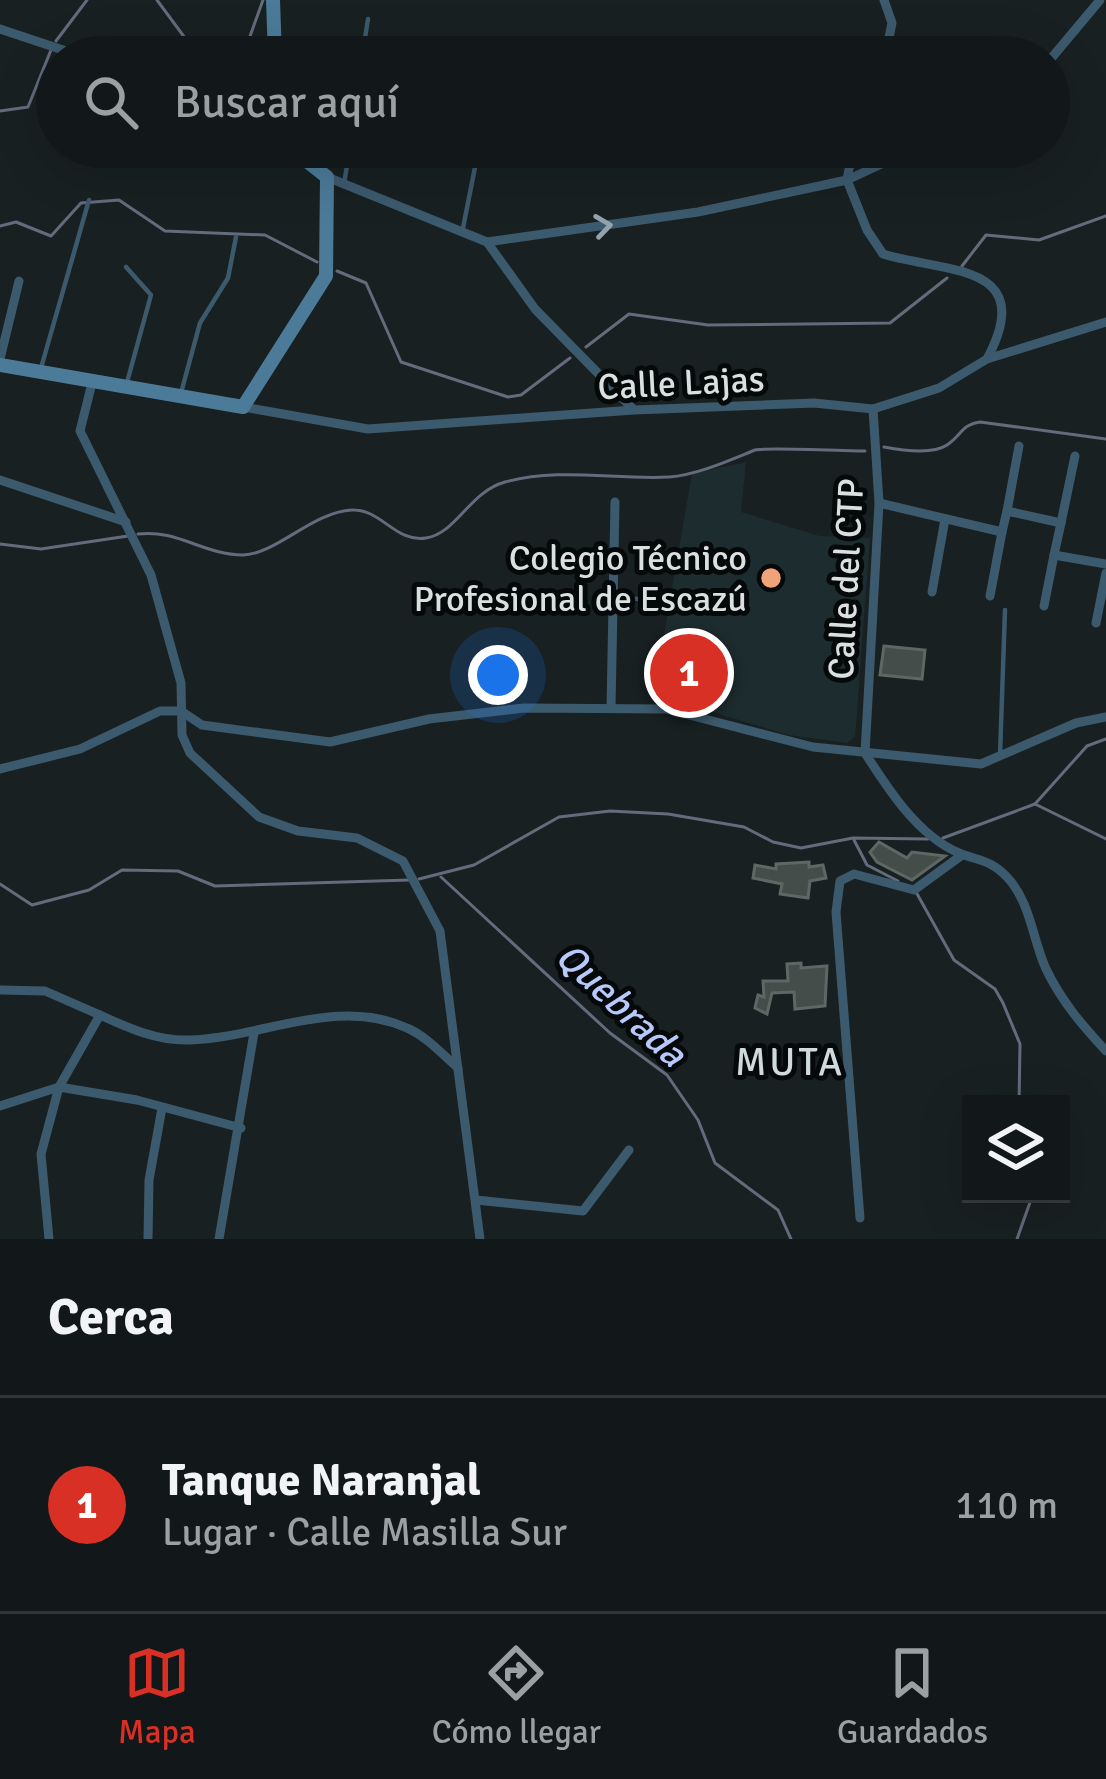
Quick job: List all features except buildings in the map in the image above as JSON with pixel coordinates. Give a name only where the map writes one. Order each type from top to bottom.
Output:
[{"type":"main road","points":[[273,0],[274,36]]},
{"type":"main road","points":[[0,362],[125,390],[243,407],[326,276],[328,177],[316,168]]},
{"type":"street","points":[[884,0],[892,23],[889,36]]},
{"type":"street","points":[[1070,36],[1100,0]]},
{"type":"street","points":[[0,28],[36,40]]},
{"type":"street","points":[[849,168],[847,180],[867,230],[883,254],[981,273],[993,287],[1000,321],[987,359]]},
{"type":"street","points":[[328,177],[488,242],[698,212],[847,180],[873,168]]},
{"type":"street","points":[[488,242],[535,309],[634,410]]},
{"type":"street","points":[[0,362],[19,281]]},
{"type":"street","name":"Calle Lajas","points":[[243,407],[368,429],[634,410],[814,404],[873,409],[939,388],[987,359],[1106,322]]},
{"type":"street","points":[[92,383],[80,431],[125,522],[166,622],[181,683],[182,735],[190,753],[239,804],[259,817],[298,831],[357,838],[403,861],[429,903],[440,931],[480,1239]]},
{"type":"street","name":"Calle del CTP","points":[[865,752],[879,503],[873,409]]},
{"type":"street","points":[[991,596],[1019,446]]},
{"type":"street","points":[[1044,606],[1075,457]]},
{"type":"street","points":[[0,480],[125,522]]},
{"type":"street","points":[[611,708],[615,502]]},
{"type":"street","points":[[879,503],[1002,532]]},
{"type":"street","points":[[1007,512],[1060,523]]},
{"type":"street","points":[[932,592],[945,519]]},
{"type":"street","points":[[1054,555],[1106,564]]},
{"type":"street","points":[[1096,623],[1106,573]]},
{"type":"street","points":[[0,769],[80,749],[160,711],[181,711],[202,725],[331,742],[429,719],[524,708],[611,708],[711,716],[780,741],[917,761],[999,760],[1076,723],[1106,717]]},
{"type":"street","points":[[865,752],[900,803],[933,834],[962,855],[990,861],[1024,899],[1045,967],[1067,1008],[1106,1051]]},
{"type":"street","points":[[860,1217],[837,895],[840,881],[854,874],[917,889],[962,855]]},
{"type":"street","points":[[0,990],[45,991],[162,1038],[254,1034],[344,1013],[389,1020],[413,1030],[458,1068]]},
{"type":"street","points":[[49,1239],[40,1154],[59,1088],[100,1016]]},
{"type":"street","points":[[219,1239],[242,1128],[254,1034]]},
{"type":"street","points":[[0,1106],[59,1088],[242,1128]]},
{"type":"street","points":[[148,1239],[149,1180],[162,1108]]},
{"type":"street","points":[[476,1199],[583,1210],[629,1150]]},
{"type":"lane","points":[[365,36],[368,19]]},
{"type":"lane","points":[[344,184],[347,168]]},
{"type":"lane","points":[[462,233],[475,168]]},
{"type":"lane","points":[[40,372],[89,200]]},
{"type":"lane","points":[[179,398],[200,323],[228,278],[236,237]]},
{"type":"lane","points":[[125,390],[152,295],[126,267]]},
{"type":"lane","points":[[613,598],[667,600]]},
{"type":"lane","points":[[999,760],[1005,610]]},
{"type":"shaded area","name":"Colegio Técnico Profesional de Escazú","points":[[746,462],[741,512],[820,536],[870,538],[855,737],[847,743],[789,735],[702,709],[712,656],[664,634],[692,474]]},
{"type":"waterway","points":[[60,36],[87,0]]},
{"type":"waterway","points":[[157,0],[184,36]]},
{"type":"waterway","points":[[250,36],[263,0]]},
{"type":"waterway","points":[[0,111],[28,107],[36,87]]},
{"type":"waterway","points":[[0,226],[16,222],[51,236],[81,203],[119,200],[165,231],[265,235],[317,262]]},
{"type":"waterway","points":[[962,266],[986,235],[1039,240],[1106,216]]},
{"type":"waterway","points":[[337,271],[366,283],[401,362],[508,397],[521,395],[570,358]]},
{"type":"waterway","points":[[586,347],[629,314],[708,325],[890,323],[947,278]]},
{"type":"waterway","points":[[884,447],[941,448],[969,425],[980,422],[1106,439]]},
{"type":"waterway","points":[[138,534],[165,535],[243,555],[269,548],[337,512],[352,510],[372,515],[406,536],[426,538],[446,529],[493,487],[525,478],[669,477],[755,450],[865,451]]},
{"type":"waterway","points":[[0,544],[41,549],[128,536]]},
{"type":"waterway","points":[[1035,804],[1087,746],[1106,739]]},
{"type":"waterway","points":[[943,838],[1035,804],[1106,839]]},
{"type":"waterway","points":[[419,879],[474,865],[559,817],[610,811],[668,814],[744,827],[773,842],[801,848],[853,838],[928,839]]},
{"type":"waterway","points":[[854,840],[867,865],[898,881]]},
{"type":"waterway","points":[[0,884],[32,905],[89,890],[122,870],[178,871],[215,886],[409,880]]},
{"type":"waterway","name":"Quebrada","points":[[441,877],[610,1033],[667,1075],[698,1120],[715,1163],[778,1210],[791,1239]]},
{"type":"waterway","points":[[916,892],[954,960],[995,989],[1003,1003],[1020,1044],[1019,1095]]},
{"type":"waterway","points":[[1017,1239],[1030,1203]]},
{"type":"place","name":"Colegio Técnico Profesional de Escazú","points":[[771,578]]},
{"type":"place","name":"Tanque Naranjal","points":[[689,673]]},
{"type":"district","name":"MUTA","points":[[790,1061]]}]
